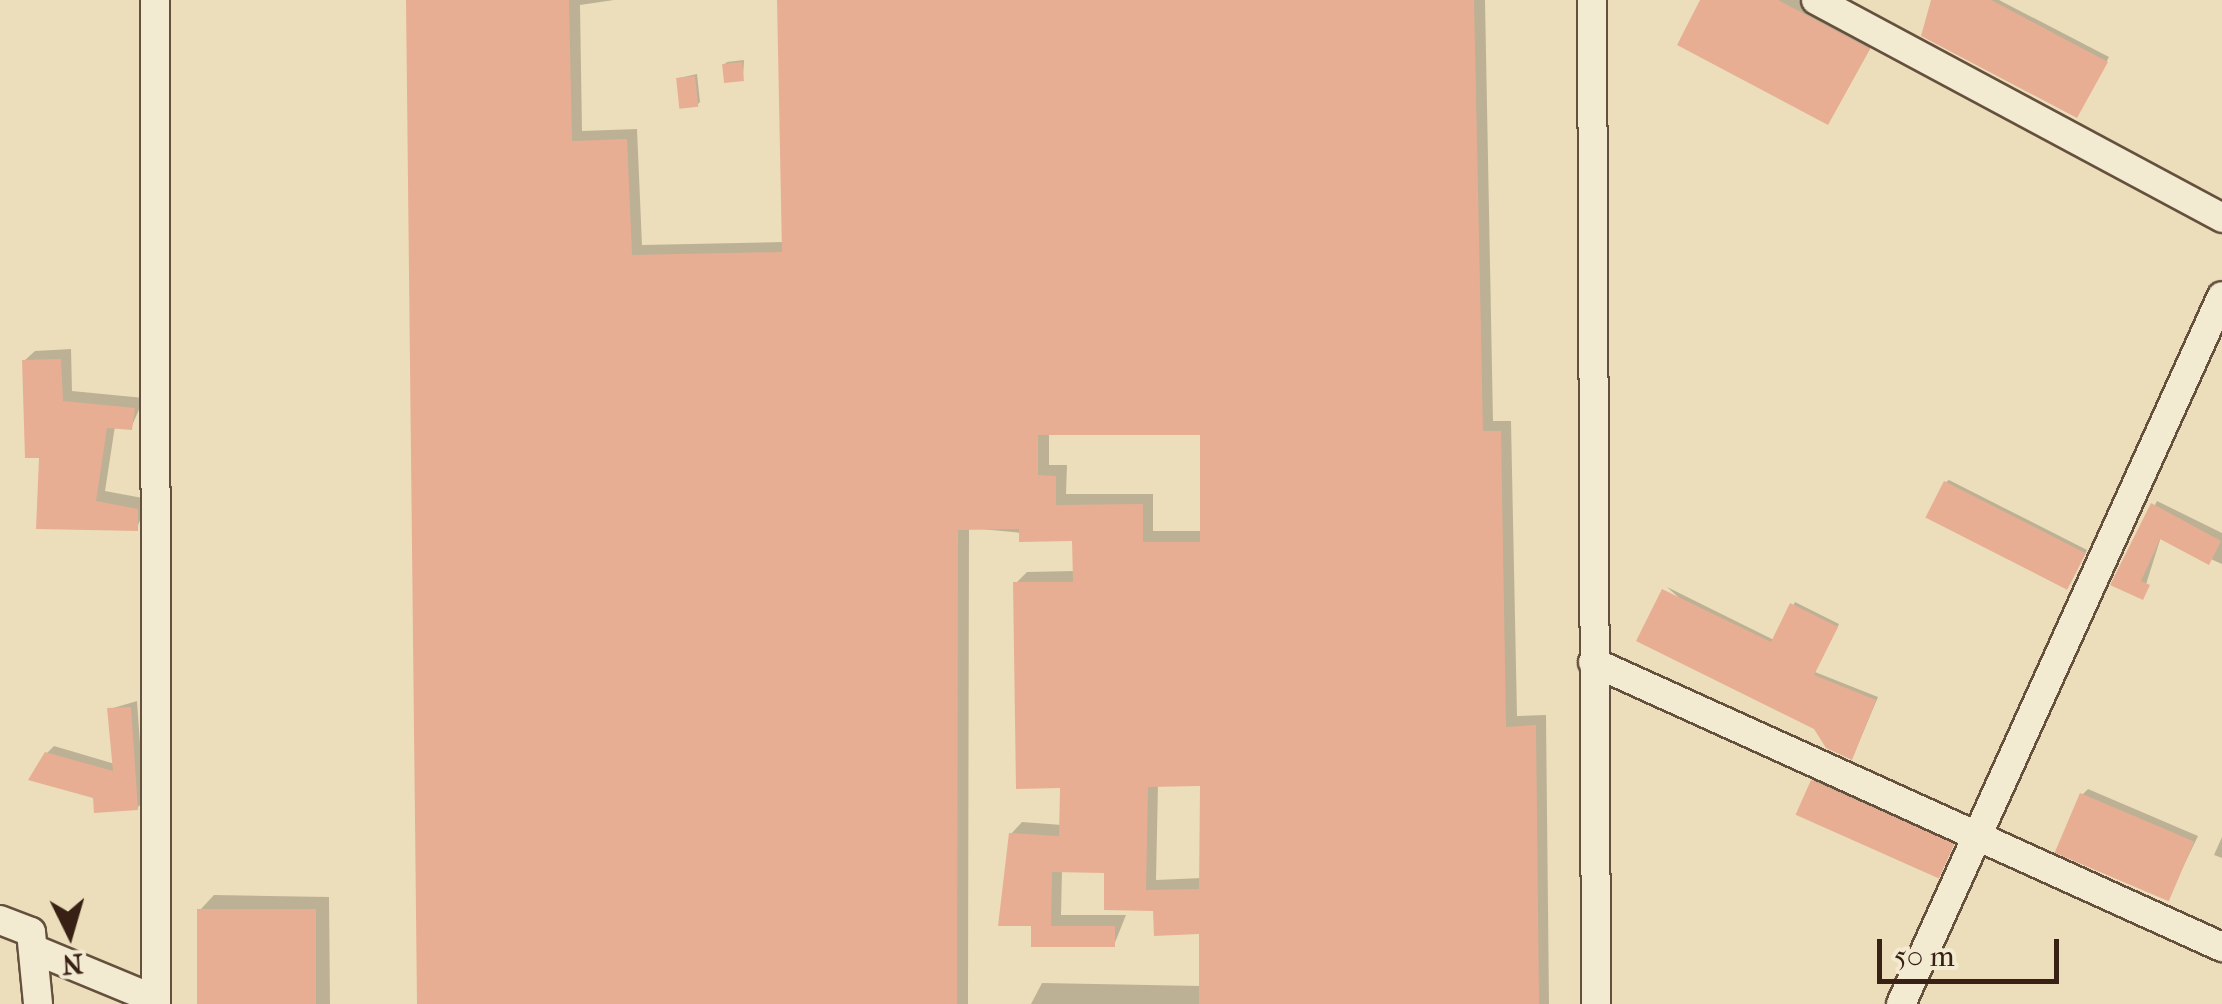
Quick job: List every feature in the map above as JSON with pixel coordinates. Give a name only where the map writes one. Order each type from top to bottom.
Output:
[{"type":"street","points":[[33,949],[156,1002],[155,0]]},
{"type":"street","points":[[1592,0],[1596,1004]]},
{"type":"street","points":[[1816,0],[2222,218]]},
{"type":"street","points":[[1901,1004],[2222,296]]},
{"type":"street","points":[[1593,662],[2222,946]]},
{"type":"street","points":[[0,920],[31,932],[38,1004]]},
{"type":"building","points":[[406,0],[569,0],[572,141],[627,139],[632,255],[782,252],[777,0],[1474,0],[1483,431],[1501,431],[1506,727],[1536,725],[1539,1004],[1199,1004],[1199,934],[1154,936],[1153,911],[1104,910],[1104,873],[1052,872],[1051,926],[1115,926],[1115,947],[1031,947],[1031,926],[998,926],[1009,833],[1059,836],[1060,788],[1016,789],[1013,582],[1073,582],[1072,541],[1019,542],[1019,529],[958,530],[957,1004],[417,1004]],"holes":[[[1038,435],[1200,435],[1200,542],[1143,542],[1143,504],[1056,505],[1056,476],[1038,475]],[[1200,786],[1199,889],[1146,890],[1148,787]]]},
{"type":"building","points":[[1700,0],[1778,0],[1870,49],[1828,125],[1677,45]]},
{"type":"building","points":[[1931,0],[1991,0],[2108,62],[2077,118],[1921,36]]},
{"type":"building","points":[[742,62],[744,81],[724,83],[722,64]]},
{"type":"building","points":[[695,76],[698,107],[679,109],[676,78]]},
{"type":"building","points":[[61,359],[63,401],[135,408],[132,430],[107,428],[96,501],[138,509],[138,531],[36,529],[39,458],[25,458],[22,360]]},
{"type":"building","points":[[1944,481],[2086,553],[2067,590],[1925,518]]},
{"type":"building","points":[[2151,503],[2221,541],[2209,565],[2160,539],[2141,581],[2150,585],[2143,600],[2110,585]]},
{"type":"building","points":[[1662,589],[1771,642],[1790,603],[1838,627],[1814,675],[1876,700],[1852,760],[1826,748],[1814,729],[1636,641]]},
{"type":"building","points":[[131,707],[138,810],[94,813],[93,798],[28,780],[45,752],[113,771],[107,708]]},
{"type":"building","points":[[1811,780],[1954,844],[1939,879],[1796,815]]},
{"type":"building","points":[[2080,793],[2194,841],[2169,901],[2055,853]]},
{"type":"building","points":[[197,909],[316,909],[316,1004],[197,1004]]}]
